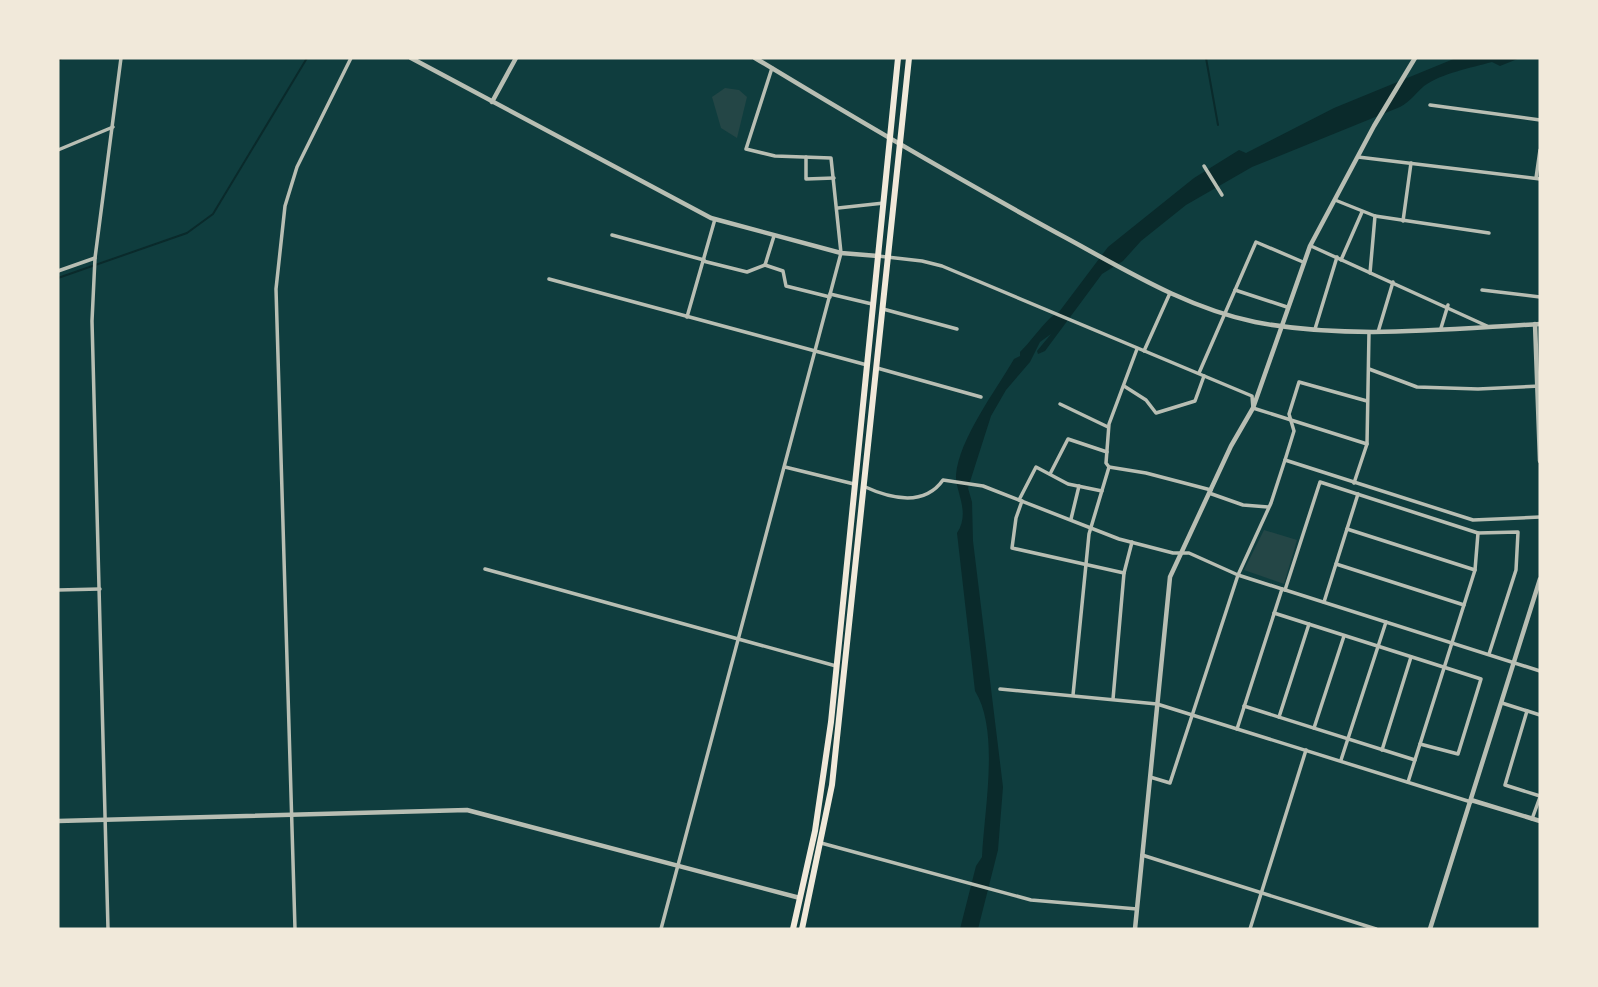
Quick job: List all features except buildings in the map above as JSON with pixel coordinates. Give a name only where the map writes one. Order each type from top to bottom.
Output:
[{"type":"highway","points":[[793,929],[824,783],[898,58]]},
{"type":"highway","points":[[802,929],[832,785],[909,58]]},
{"type":"street","points":[[108,929],[92,321],[96,258],[121,58]]},
{"type":"street","points":[[295,929],[276,289],[285,206],[297,167],[351,58]]},
{"type":"street","points":[[411,58],[715,219],[841,253],[922,261],[942,266],[1252,396],[1253,408]]},
{"type":"street","points":[[492,102],[516,58]]},
{"type":"street","points":[[755,58],[900,147],[1126,271],[1170,293],[1224,313],[1315,331],[1378,332],[1537,324],[1540,461]]},
{"type":"street","points":[[1135,929],[1168,583],[1231,446],[1253,408],[1310,246],[1333,199],[1415,58]]},
{"type":"street","points":[[661,929],[841,253],[831,158],[775,156],[747,149],[772,68]]},
{"type":"street","points":[[1430,104],[1540,120]]},
{"type":"street","points":[[58,150],[113,127]]},
{"type":"street","points":[[1358,157],[1538,178],[1540,150]]},
{"type":"street","points":[[806,158],[806,179],[834,178]]},
{"type":"street","points":[[1403,221],[1411,163]]},
{"type":"street","points":[[1204,166],[1222,194]]},
{"type":"street","points":[[1333,199],[1375,216],[1489,233]]},
{"type":"street","points":[[838,208],[884,203]]},
{"type":"street","points":[[1315,331],[1339,259],[1362,212]]},
{"type":"street","points":[[1370,273],[1375,216]]},
{"type":"street","points":[[687,317],[715,219]]},
{"type":"street","points":[[612,235],[747,272],[765,265],[783,271],[786,286],[873,304]]},
{"type":"street","points":[[765,265],[774,236]]},
{"type":"street","points":[[1198,373],[1256,242],[1303,262]]},
{"type":"street","points":[[1310,246],[1448,305],[1487,326]]},
{"type":"street","points":[[58,271],[96,258]]},
{"type":"street","points":[[549,279],[867,365]]},
{"type":"street","points":[[1378,332],[1393,282]]},
{"type":"street","points":[[1235,290],[1287,307]]},
{"type":"street","points":[[1482,290],[1540,297]]},
{"type":"street","points":[[1144,351],[1170,293]]},
{"type":"street","points":[[1441,328],[1448,305]]},
{"type":"street","points":[[883,309],[957,329]]},
{"type":"street","points":[[1354,483],[1367,444],[1369,332]]},
{"type":"street","points":[[1073,695],[1085,566],[1091,529],[1109,467],[1106,463],[1108,427],[1138,349]]},
{"type":"street","points":[[877,368],[981,397]]},
{"type":"street","points":[[1369,369],[1417,387],[1478,389],[1538,386]]},
{"type":"street","points":[[1125,386],[1146,400],[1156,413],[1195,401],[1204,375]]},
{"type":"street","points":[[1150,777],[1171,783],[1238,575],[1269,507],[1285,460],[1294,431],[1289,414],[1299,382],[1367,401]]},
{"type":"street","points":[[1060,404],[1108,427]]},
{"type":"street","points":[[1253,408],[1367,444]]},
{"type":"street","points":[[1050,474],[1068,439],[1107,452]]},
{"type":"street","points":[[1285,460],[1473,520],[1540,517]]},
{"type":"street","points":[[785,467],[855,484]]},
{"type":"street","points":[[1102,491],[1079,486],[1036,467],[1020,500],[1013,548],[1124,573]]},
{"type":"street","points":[[1109,467],[1146,473],[1210,492],[1242,505],[1269,507]]},
{"type":"street","points":[[863,486],[911,499],[935,492],[946,480],[980,485],[1072,519],[1091,529],[1181,553],[1283,590],[1540,671]]},
{"type":"street","points":[[1237,729],[1320,482],[1478,533],[1518,533],[1516,570],[1489,655]]},
{"type":"street","points":[[1072,519],[1079,486]]},
{"type":"street","points":[[1324,603],[1358,494]]},
{"type":"street","points":[[1347,529],[1475,570]]},
{"type":"street","points":[[1408,782],[1475,570],[1478,533]]},
{"type":"street","points":[[1113,699],[1124,573],[1132,542]]},
{"type":"street","points":[[1336,564],[1464,606]]},
{"type":"street","points":[[485,569],[836,666]]},
{"type":"street","points":[[1430,929],[1540,579]]},
{"type":"street","points":[[58,590],[100,589]]},
{"type":"street","points":[[1274,613],[1481,679],[1458,754],[1420,744]]},
{"type":"street","points":[[1340,761],[1386,622]]},
{"type":"street","points":[[1279,717],[1309,624]]},
{"type":"street","points":[[1314,728],[1344,636]]},
{"type":"street","points":[[1382,750],[1411,657]]},
{"type":"street","points":[[1000,689],[1157,704],[1540,821]]},
{"type":"street","points":[[1502,704],[1540,715]]},
{"type":"street","points":[[1244,706],[1415,760]]},
{"type":"street","points":[[1527,711],[1505,785],[1540,796],[1532,819]]},
{"type":"street","points":[[1250,929],[1306,750]]},
{"type":"street","points":[[58,821],[467,810],[800,898]]},
{"type":"street","points":[[821,843],[1031,900],[1137,909]]},
{"type":"street","points":[[1142,855],[1376,929]]},
{"type":"shaded area","points":[[1456,58],[1520,58],[1500,66],[1492,62],[1439,78],[1424,86],[1400,107],[1252,167],[1186,205],[1141,241],[1123,261],[1102,274],[1045,351],[1038,354],[1037,351],[1051,334],[1040,342],[1030,362],[1006,390],[991,416],[968,488],[972,502],[973,541],[1003,787],[998,850],[978,929],[960,929],[976,866],[982,857],[989,772],[987,727],[983,708],[975,691],[957,533],[963,510],[956,475],[964,446],[979,415],[1014,359],[1020,356],[1020,352],[1059,312],[1108,247],[1194,178],[1239,150],[1246,153],[1334,108]]},
{"type":"shaded area","points":[[725,88],[739,90],[747,97],[737,138],[721,128],[712,97]]},
{"type":"shaded area","points":[[1264,530],[1297,540],[1284,584],[1244,570]]},
{"type":"waterway","points":[[58,61],[62,58]]},
{"type":"waterway","points":[[58,278],[187,233],[213,214],[307,58]]},
{"type":"waterway","points":[[1206,58],[1218,125]]}]
